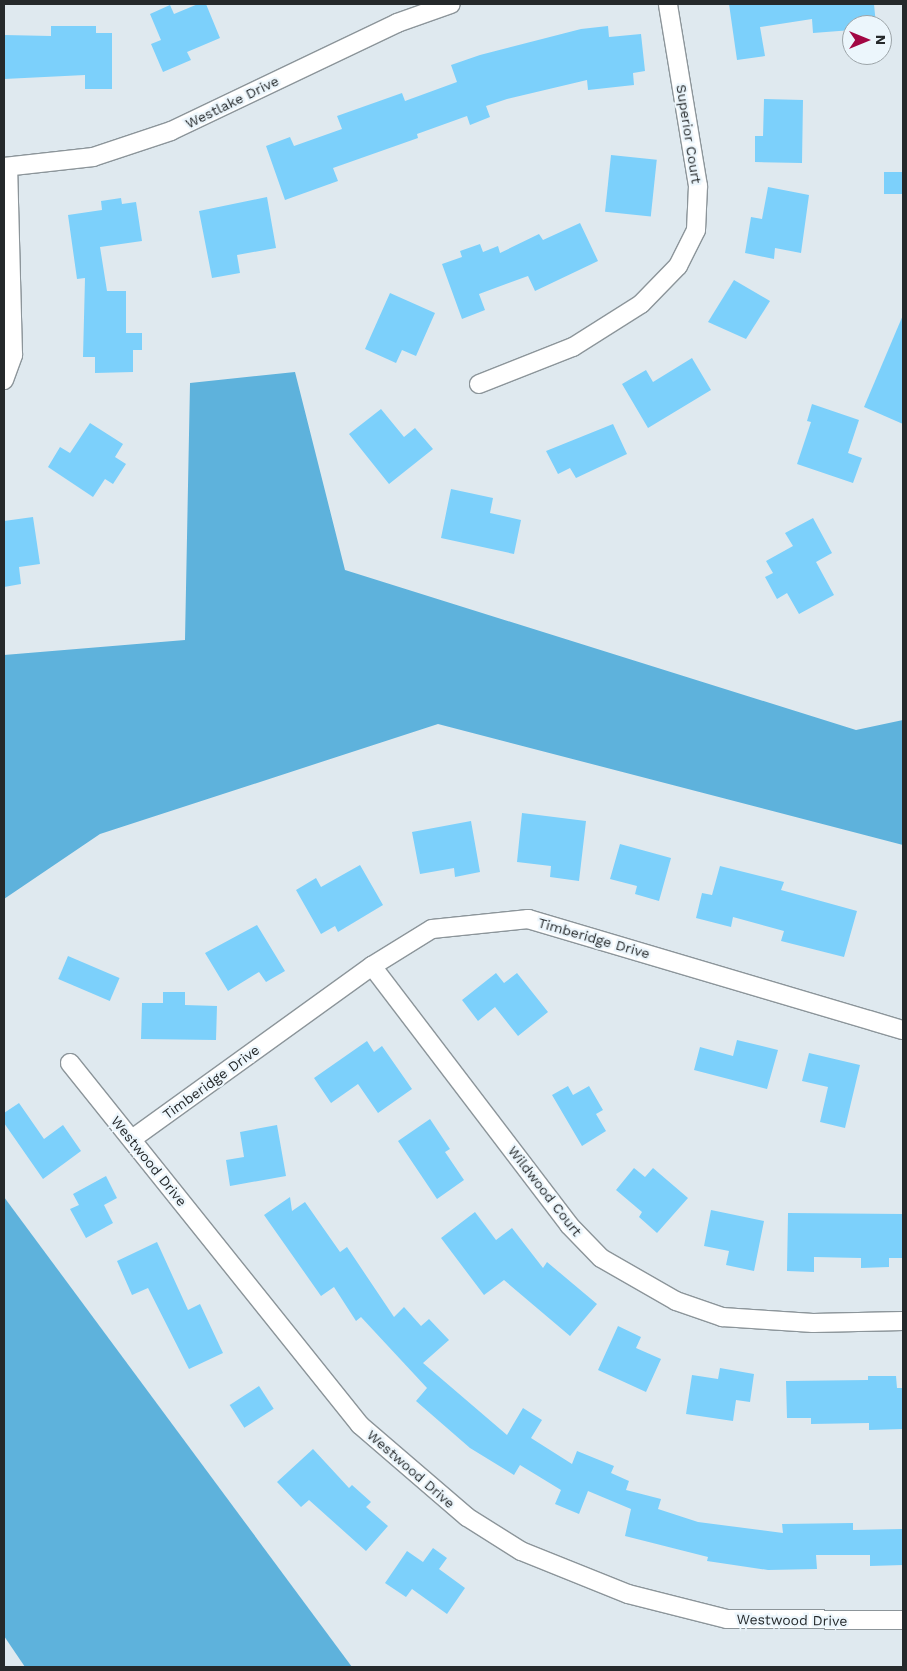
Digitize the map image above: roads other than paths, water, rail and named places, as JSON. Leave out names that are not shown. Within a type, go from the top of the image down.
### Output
[{"type":"street","name":"Westlake Drive","points":[[6,167],[93,157],[171,131],[397,23],[451,4]]},
{"type":"street","name":"Superior Court","points":[[479,384],[573,347],[641,304],[678,266],[696,230],[698,186],[668,4]]},
{"type":"street","points":[[4,380],[13,355],[6,167]]},
{"type":"street","name":"Timberidge Drive","points":[[132,1139],[372,966],[432,929],[528,919],[903,1030]]},
{"type":"street","name":"Wildwood Court","points":[[372,966],[569,1225],[601,1258],[676,1300],[722,1317],[813,1323],[903,1321]]},
{"type":"street","name":"Westwood Drive","points":[[70,1063],[360,1425],[467,1517],[521,1552],[628,1594],[727,1619],[903,1620]]}]
